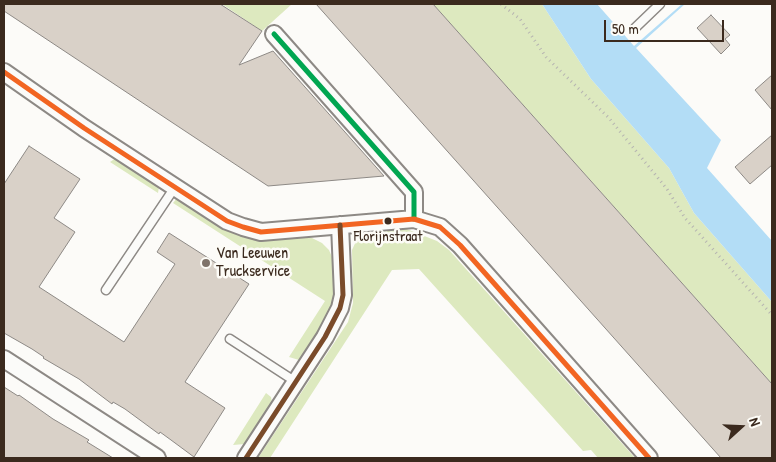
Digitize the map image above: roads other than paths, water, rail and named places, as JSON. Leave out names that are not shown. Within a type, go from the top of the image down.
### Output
[{"type":"street","points":[[274,34],[414,192],[414,219]]},
{"type":"street","points":[[4,72],[84,128],[227,220],[243,228],[261,232],[414,219],[440,227],[460,245],[650,458]]},
{"type":"street","points":[[246,458],[325,338],[340,308],[343,295],[340,225]]},
{"type":"street","points":[[4,359],[156,458]]},
{"type":"lane","points":[[634,28],[660,4]]},
{"type":"lane","points":[[106,290],[175,187]]},
{"type":"lane","points":[[230,339],[296,382]]},
{"type":"water","points":[[542,4],[597,4],[634,46],[682,4],[685,4],[636,48],[721,140],[707,168],[772,241],[772,302],[694,213],[669,168],[591,79]]},
{"type":"place","name":"Florijnstraat","points":[[388,221]]},
{"type":"place","name":"Van Leeuwen Truckservice","points":[[206,263]]}]
